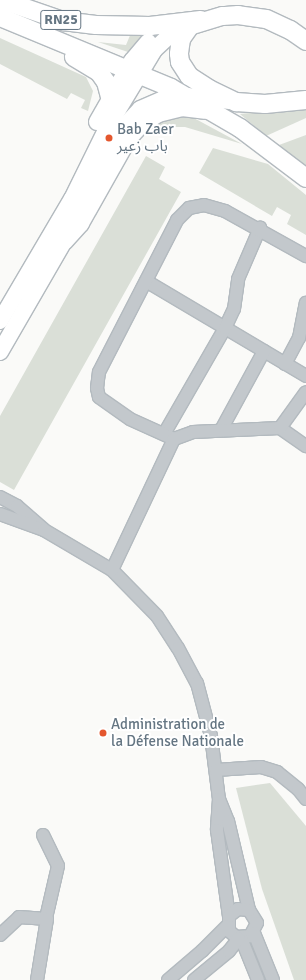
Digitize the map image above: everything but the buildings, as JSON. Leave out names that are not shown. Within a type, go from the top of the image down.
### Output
[{"type":"main road","name":"RN25","points":[[2,0],[63,21],[124,27],[185,24],[207,19],[238,15],[254,16],[278,24],[306,41]]},
{"type":"main road","name":"RN25","points":[[0,17],[56,41],[209,89]]},
{"type":"main road","name":"RN25","points":[[135,67],[160,43],[185,24]]},
{"type":"main road","name":"RN25","points":[[185,24],[179,46],[180,62],[189,76],[209,89],[236,102],[265,104],[302,99]]},
{"type":"main road","points":[[56,41],[69,54],[99,72],[106,82],[110,97],[111,133]]},
{"type":"main road","points":[[110,97],[135,67]]},
{"type":"main road","points":[[135,67],[213,111],[261,142],[306,178]]},
{"type":"main road","points":[[0,352],[64,240],[80,223],[135,67]]},
{"type":"main road","points":[[0,321],[63,212],[65,196],[111,133],[131,116],[148,105],[163,99],[187,96],[236,102]]},
{"type":"main road","points":[[111,133],[141,124],[158,113],[182,108],[213,111]]},
{"type":"street","points":[[306,256],[260,228],[225,210],[204,205],[190,208],[177,220],[100,372],[97,388],[99,397],[110,406],[130,419],[169,436],[193,432],[280,428],[306,446]]},
{"type":"street","points":[[112,570],[169,436],[234,309],[238,279],[260,228]]},
{"type":"street","points":[[146,281],[306,376]]},
{"type":"street","points":[[285,364],[299,338],[306,303]]},
{"type":"street","points":[[221,430],[264,351]]},
{"type":"street","points":[[280,428],[306,392]]},
{"type":"street","points":[[0,497],[17,506],[44,530]]},
{"type":"street","points":[[0,514],[44,530],[112,570],[157,616],[187,664],[206,710],[216,770],[219,799],[217,830],[228,921],[232,935],[240,938],[258,980]]},
{"type":"street","points":[[216,770],[261,767],[272,771],[298,789],[306,799]]},
{"type":"street","points":[[219,799],[228,821],[249,910],[256,918],[254,933],[274,980]]},
{"type":"street","points":[[37,980],[46,918],[58,866],[43,835]]},
{"type":"street","points":[[168,980],[202,951],[238,909],[249,910]]},
{"type":"street","points":[[0,934],[19,917],[46,918]]},
{"type":"street","points":[[194,980],[229,951],[240,938],[254,933]]},
{"type":"shaded area","points":[[149,32],[131,53],[98,42],[126,45],[131,33]]},
{"type":"shaded area","points":[[0,38],[86,77],[93,91],[88,111],[81,108],[85,100],[71,93],[67,99],[0,64]]},
{"type":"shaded area","points":[[306,107],[306,118],[266,136],[240,114]]},
{"type":"shaded area","points":[[175,115],[192,117],[242,144],[185,127],[158,127],[155,120]]},
{"type":"shaded area","points":[[306,135],[306,168],[279,145]]},
{"type":"shaded area","points":[[213,148],[268,164],[306,195],[306,235],[287,224],[291,215],[277,207],[272,216],[199,173]]},
{"type":"shaded area","points":[[146,156],[165,167],[159,179],[181,192],[14,490],[0,482],[0,416]]},
{"type":"shaded area","points":[[270,783],[306,826],[306,980],[294,980],[262,889],[236,788]]},
{"type":"place","name":"Bab Zaer باب زعير","points":[[109,138]]},
{"type":"place","name":"Administration de la Défense Nationale","points":[[103,733]]}]
